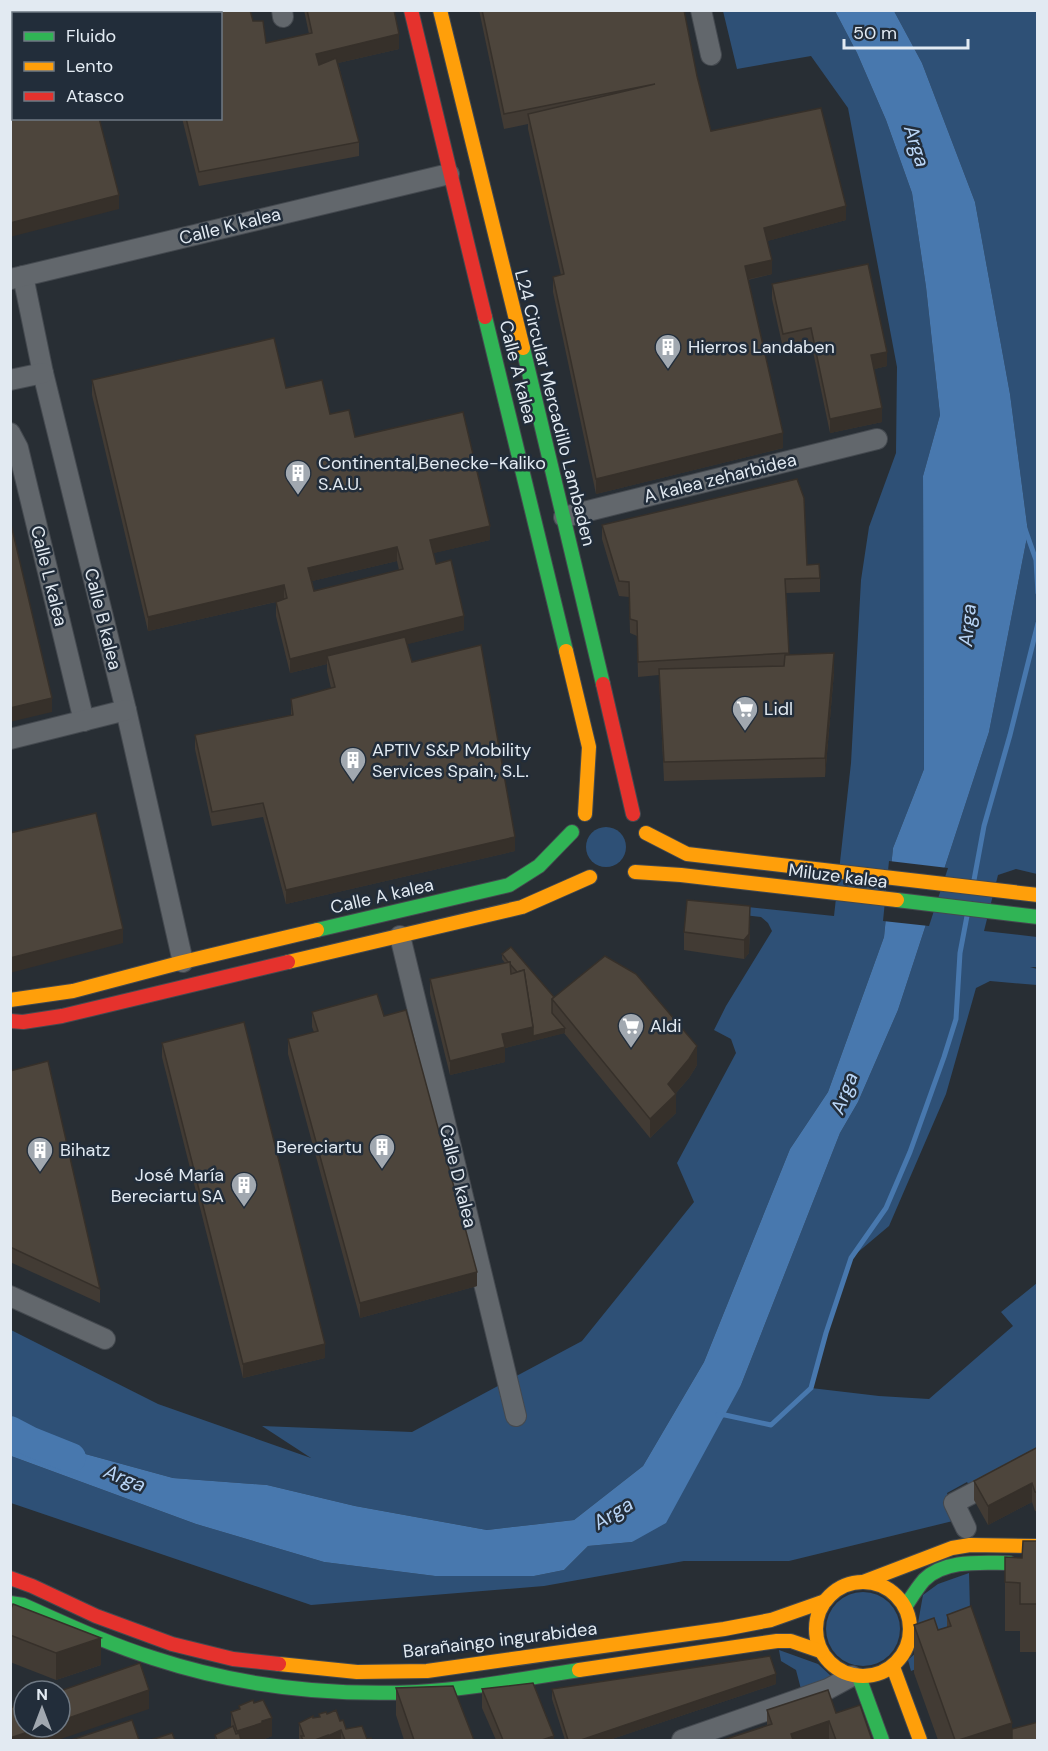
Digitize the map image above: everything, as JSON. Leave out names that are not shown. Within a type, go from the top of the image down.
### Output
[{"type":"main road","name":"Calle A kalea","points":[[183,962],[509,885],[539,866],[572,832],[585,814],[589,747],[411,10]]},
{"type":"main road","name":"L24 Circular Mercadillo Lambaden","points":[[440,10],[564,517],[633,814],[646,838]]},
{"type":"main road","points":[[456,74],[450,103],[459,145],[459,156],[449,174],[469,186]]},
{"type":"main road","points":[[479,234],[499,253]]},
{"type":"main road","points":[[585,814],[601,808]]},
{"type":"main road","points":[[617,808],[633,814]]},
{"type":"main road","points":[[572,832],[572,850]]},
{"type":"main road","name":"Miluze kalea","points":[[646,838],[687,854],[1038,895]]},
{"type":"main road","points":[[578,865],[590,878]]},
{"type":"main road","name":"Miluze kalea","points":[[621,880],[638,867],[681,875],[1038,917]]},
{"type":"main road","points":[[10,1021],[23,1022],[62,1016],[192,986],[522,907],[590,878],[606,881]]},
{"type":"main road","points":[[183,962],[200,975],[234,969],[261,969]]},
{"type":"main road","points":[[143,997],[149,987],[176,981],[183,962]]},
{"type":"main road","points":[[10,1000],[73,991],[183,962]]},
{"type":"main road","points":[[862,1582],[952,1548],[970,1545],[1038,1546]]},
{"type":"main road","points":[[906,1607],[926,1578],[941,1570],[956,1565],[975,1563],[1027,1563]]},
{"type":"main road","name":"Barañaingo ingurabidea","points":[[10,1578],[96,1616],[172,1644],[233,1659],[357,1671],[427,1671],[724,1629],[771,1620],[825,1601]]},
{"type":"main road","points":[[862,1582],[876,1583],[898,1597],[906,1607],[910,1623],[910,1640],[904,1655],[893,1667],[882,1673],[855,1676],[839,1671],[828,1662],[820,1651],[815,1625],[818,1612],[835,1591],[848,1584],[862,1582]]},
{"type":"main road","points":[[10,1603],[23,1605],[115,1644],[171,1664],[230,1678],[288,1687],[357,1693],[453,1689],[777,1641],[791,1641],[820,1651]]},
{"type":"main road","points":[[893,1667],[920,1740]]},
{"type":"main road","points":[[855,1676],[882,1740]]},
{"type":"street","points":[[701,10],[711,55]]},
{"type":"street","name":"Calle K kalea","points":[[17,278],[449,174]]},
{"type":"street","name":"Calle B kalea","points":[[17,278],[43,373],[126,710],[183,962]]},
{"type":"street","points":[[10,380],[43,373]]},
{"type":"street","name":"Calle L kalea","points":[[10,433],[18,448],[84,721]]},
{"type":"street","name":"A kalea zeharbidea","points":[[564,517],[877,439]]},
{"type":"street","points":[[10,739],[126,710]]},
{"type":"street","name":"Calle D kalea","points":[[400,936],[516,1416]]},
{"type":"street","points":[[10,1296],[105,1339]]},
{"type":"street","points":[[966,1528],[954,1503],[1038,1459]]},
{"type":"street","points":[[682,1740],[828,1689],[855,1676]]},
{"type":"shaded area","points":[[723,11],[835,11],[857,53],[886,120],[912,193],[926,287],[940,415],[923,476],[924,769],[893,848],[884,937],[828,1092],[790,1149],[704,1362],[643,1466],[574,1520],[487,1530],[355,1506],[267,1485],[173,1478],[78,1452],[11,1439],[11,1330],[158,1404],[311,1458],[262,1426],[412,1432],[582,1341],[694,1202],[677,1163],[736,1053],[731,1039],[714,1030],[772,931],[761,917],[691,909],[691,901],[834,916],[851,763],[861,580],[869,527],[896,453],[897,367],[848,108],[811,56],[737,69]]},
{"type":"shaded area","points":[[894,11],[1037,11],[1037,874],[1016,869],[998,875],[984,931],[1037,937],[1037,967],[1030,967],[1037,969],[1037,985],[990,981],[976,988],[946,1094],[889,1226],[851,1258],[811,1388],[929,1399],[1013,1326],[1001,1312],[1037,1283],[1037,1454],[971,1488],[967,1482],[947,1493],[957,1520],[789,1561],[684,1561],[544,1586],[311,1605],[11,1503],[11,1456],[196,1524],[324,1562],[435,1576],[534,1576],[564,1570],[588,1546],[632,1542],[741,1385],[840,1133],[858,1102],[898,1010],[989,732],[1028,532],[1010,394],[975,202],[922,63]]},
{"type":"shaded area","points":[[606,827],[614,828],[620,833],[625,839],[625,855],[620,861],[614,866],[606,867],[598,866],[592,861],[587,855],[586,847],[587,839],[592,833],[598,828]]},
{"type":"shaded area","points":[[969,1573],[971,1647],[911,1671],[908,1660],[918,1651],[918,1623],[923,1595],[938,1584]]},
{"type":"shaded area","points":[[863,1592],[884,1598],[894,1608],[900,1629],[894,1650],[884,1660],[863,1666],[842,1660],[832,1650],[826,1629],[832,1608],[842,1598]]},
{"type":"shaded area","points":[[779,1650],[818,1664],[831,1676],[829,1682],[802,1693],[796,1670],[781,1661]]},
{"type":"water","points":[[835,11],[894,11],[922,63],[975,202],[1010,394],[1028,532],[989,732],[898,1010],[858,1102],[840,1133],[741,1385],[666,1523],[632,1542],[588,1546],[564,1570],[534,1576],[435,1576],[324,1562],[196,1524],[11,1456],[10,1438],[78,1452],[173,1478],[267,1485],[355,1506],[487,1530],[574,1520],[643,1466],[704,1362],[790,1149],[828,1092],[884,937],[893,848],[924,769],[923,476],[940,415],[926,287],[912,193],[886,120],[857,53]]},
{"type":"pier","points":[[889,861],[948,868],[929,926],[883,921]]},
{"type":"building","points":[[10,10],[77,10],[78,12],[12,12],[12,120],[100,120],[119,195],[10,223]]},
{"type":"building","points":[[158,10],[250,10],[253,21],[263,21],[266,43],[312,33],[307,10],[394,10],[399,34],[316,54],[319,65],[336,58],[359,142],[199,172],[186,120],[222,120],[222,12],[158,12]]},
{"type":"building","name":"Hierros Landaben","points":[[482,10],[684,10],[711,131],[821,108],[846,206],[764,228],[772,260],[745,266],[783,433],[596,479],[553,277],[564,274],[528,114],[655,84],[504,114]]},
{"type":"building","points":[[868,264],[887,352],[871,355],[882,408],[830,419],[811,328],[783,334],[772,284]]},
{"type":"building","name":"Continental,Benecke-Kaliko S.A.U.","points":[[274,338],[286,388],[322,380],[330,414],[349,410],[355,437],[463,412],[490,526],[430,540],[436,564],[451,560],[464,616],[290,659],[276,602],[287,598],[284,585],[148,617],[92,380]],"holes":[[[397,547],[403,569],[314,591],[308,568]]]},
{"type":"building","points":[[797,479],[804,498],[807,565],[819,564],[820,578],[785,579],[789,653],[638,662],[637,621],[630,619],[629,582],[619,581],[602,525]]},
{"type":"building","points":[[10,520],[52,698],[10,708]]},
{"type":"building","name":"APTIV S&P Mobility Services Spain, S.L.","points":[[405,637],[412,662],[481,645],[515,837],[286,890],[263,803],[212,812],[195,735],[293,715],[291,699],[335,687],[327,656]]},
{"type":"building","name":"Lidl","points":[[834,653],[825,758],[664,762],[659,669],[784,666],[785,655]]},
{"type":"building","points":[[96,813],[123,929],[10,958],[10,833]]},
{"type":"building","points":[[687,900],[750,906],[749,934],[744,940],[684,932]]},
{"type":"building","points":[[511,947],[554,997],[552,1013],[565,1028],[533,1036],[524,970],[517,972],[502,954]]},
{"type":"building","name":"Aldi","points":[[605,956],[636,974],[697,1046],[668,1084],[676,1094],[650,1119],[552,999]]},
{"type":"building","points":[[510,962],[511,974],[524,970],[533,1027],[502,1034],[505,1047],[450,1061],[430,979]]},
{"type":"building","name":"Bereciartu","points":[[377,994],[384,1016],[406,1010],[477,1272],[360,1303],[288,1039],[318,1031],[312,1012]]},
{"type":"building","name":"José María Bereciartu SA","points":[[244,1022],[325,1344],[243,1364],[162,1043]]},
{"type":"building","name":"Bihatz","points":[[48,1061],[100,1289],[10,1247],[10,1071]]},
{"type":"building","points":[[1038,1447],[1038,1493],[1035,1492],[1032,1483],[988,1506],[974,1481]]},
{"type":"building","points":[[1023,1541],[1038,1541],[1038,1604],[1020,1604],[1020,1583],[1005,1582],[1005,1557],[1022,1558]]},
{"type":"building","points":[[13,1604],[101,1638],[56,1653],[10,1635],[10,1611]]},
{"type":"building","points":[[971,1606],[1012,1723],[955,1740],[914,1625],[934,1618],[938,1630],[951,1626],[947,1615]]},
{"type":"building","points":[[770,1656],[776,1674],[581,1740],[568,1740],[552,1689]]},
{"type":"building","points":[[140,1663],[149,1690],[72,1717],[72,1687]]},
{"type":"building","points":[[533,1683],[554,1736],[542,1740],[503,1740],[482,1689]]},
{"type":"building","points":[[453,1686],[474,1740],[414,1740],[396,1688]]},
{"type":"building","points":[[828,1690],[836,1713],[860,1705],[872,1740],[836,1740],[829,1721],[791,1734],[793,1740],[723,1740],[772,1724],[767,1710]]},
{"type":"building","points":[[253,1700],[254,1703],[263,1700],[272,1718],[237,1731],[231,1712]]},
{"type":"building","points":[[12,1707],[12,1737],[10,1738],[10,1708]]},
{"type":"building","points":[[336,1710],[346,1729],[362,1726],[367,1739],[372,1740],[345,1740],[341,1730],[315,1740],[303,1740],[301,1736],[304,1736],[299,1723],[313,1716],[313,1718],[320,1717],[319,1714],[326,1712],[327,1714]]},
{"type":"building","points":[[132,1720],[139,1740],[71,1740]]},
{"type":"building","points":[[1038,1722],[1038,1740],[1012,1740],[1012,1729]]},
{"type":"building","points":[[233,1726],[241,1740],[217,1740],[215,1735]]},
{"type":"building","points":[[172,1733],[175,1740],[151,1740]]},
{"type":"waterway","points":[[1024,526],[1036,560],[1038,593]]},
{"type":"waterway","points":[[974,880],[984,826],[1038,623]]},
{"type":"waterway","points":[[718,1415],[771,1425],[811,1388],[826,1333],[851,1258],[886,1208],[910,1152],[944,1057],[956,1019],[960,953],[967,916]]},
{"type":"waterway","name":"Arga","points":[[10,1431],[71,1458]]},
{"type":"traffic: fast","points":[[485,317],[566,651]]},
{"type":"traffic: fast","points":[[523,348],[603,684]]},
{"type":"traffic: fast","points":[[317,930],[509,885],[539,866],[572,832]]},
{"type":"traffic: fast","points":[[897,900],[1038,917]]},
{"type":"traffic: fast","points":[[905,1607],[924,1580],[942,1568],[976,1563],[1009,1563]]},
{"type":"traffic: fast","points":[[10,1603],[23,1605],[103,1640],[185,1668],[284,1687],[384,1693],[438,1691],[579,1670]]},
{"type":"traffic: fast","points":[[859,1677],[882,1740]]},
{"type":"traffic: slow","points":[[440,10],[523,348]]},
{"type":"traffic: slow","points":[[566,651],[589,747],[585,814]]},
{"type":"traffic: slow","points":[[646,833],[687,854],[1038,895]]},
{"type":"traffic: slow","points":[[635,872],[681,875],[897,900]]},
{"type":"traffic: slow","points":[[288,962],[522,907],[590,877]]},
{"type":"traffic: slow","points":[[10,1000],[73,991],[317,930]]},
{"type":"traffic: slow","points":[[863,1582],[952,1548],[970,1545],[1038,1546]]},
{"type":"traffic: slow","points":[[854,1582],[872,1582],[897,1595],[907,1611],[910,1629],[907,1647],[897,1663],[872,1676],[854,1676],[829,1663],[816,1638],[816,1620],[829,1595],[854,1582]]},
{"type":"traffic: slow","points":[[279,1664],[357,1672],[427,1671],[724,1629],[771,1620],[825,1601]]},
{"type":"traffic: slow","points":[[579,1670],[777,1641],[791,1641],[820,1651]]},
{"type":"traffic: slow","points":[[893,1667],[920,1740]]},
{"type":"traffic: jam","points":[[411,10],[485,317]]},
{"type":"traffic: jam","points":[[603,684],[633,814]]},
{"type":"traffic: jam","points":[[10,1021],[23,1022],[62,1016],[288,962]]},
{"type":"traffic: jam","points":[[10,1578],[96,1616],[172,1644],[233,1659],[279,1664]]},
{"type":"place","name":"Hierros Landaben","points":[[668,370]]},
{"type":"place","name":"Continental,Benecke-Kaliko S.A.U.","points":[[298,496]]},
{"type":"place","name":"Lidl","points":[[745,732]]},
{"type":"place","name":"APTIV S&P Mobility Services Spain, S.L.","points":[[353,783]]},
{"type":"place","name":"Aldi","points":[[631,1049]]},
{"type":"place","name":"Bereciartu","points":[[382,1170]]},
{"type":"place","name":"Bihatz","points":[[40,1173]]},
{"type":"place","name":"José María Bereciartu SA","points":[[244,1208]]}]
